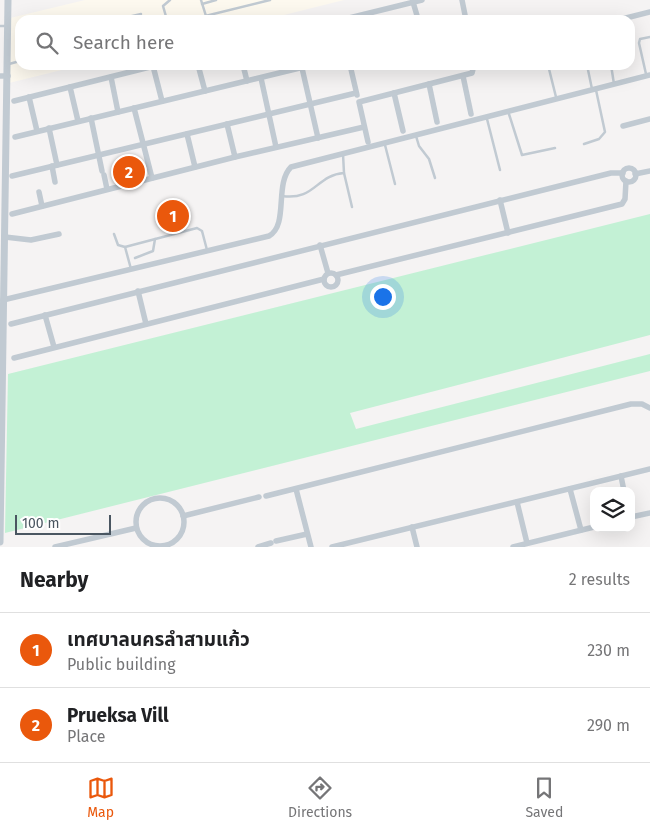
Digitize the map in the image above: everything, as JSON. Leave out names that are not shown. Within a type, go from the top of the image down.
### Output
[{"type":"street","points":[[0,542],[1,359],[6,174],[4,76],[8,64],[8,0]]},
{"type":"street","points":[[361,15],[422,0]]},
{"type":"street","points":[[462,0],[465,15]]},
{"type":"street","points":[[413,2],[417,15]]},
{"type":"street","points":[[635,16],[650,12]]},
{"type":"street","points":[[14,101],[140,70]]},
{"type":"street","points":[[157,70],[162,101]]},
{"type":"street","points":[[199,70],[204,91]]},
{"type":"street","points":[[244,70],[247,81]]},
{"type":"street","points":[[15,137],[261,78],[281,70]]},
{"type":"street","points":[[302,70],[318,138]]},
{"type":"street","points":[[351,70],[368,142]]},
{"type":"street","points":[[359,102],[463,76],[472,73],[473,70]]},
{"type":"street","points":[[3,300],[132,270],[274,233],[278,228],[285,177],[291,167],[648,75]]},
{"type":"street","points":[[463,76],[471,114]]},
{"type":"street","points":[[111,77],[118,112]]},
{"type":"street","points":[[261,78],[276,147]]},
{"type":"street","points":[[429,84],[437,122]]},
{"type":"street","points":[[70,87],[78,121]]},
{"type":"street","points":[[6,174],[54,165],[356,93]]},
{"type":"street","points":[[394,93],[403,131]]},
{"type":"street","points":[[29,97],[37,132]]},
{"type":"street","points":[[134,108],[152,178]]},
{"type":"street","points":[[91,118],[107,189]]},
{"type":"street","points":[[623,126],[650,119]]},
{"type":"street","points":[[227,124],[235,157]]},
{"type":"street","points":[[12,214],[235,157],[364,127]]},
{"type":"street","points":[[49,128],[55,182]]},
{"type":"street","points":[[187,134],[195,167]]},
{"type":"street","points":[[11,324],[611,173],[623,172],[629,169],[635,174]]},
{"type":"street","points":[[635,174],[650,171]]},
{"type":"street","points":[[14,358],[326,276],[336,276],[622,204],[625,199],[626,181],[623,178],[623,172]]},
{"type":"street","points":[[626,181],[632,181],[635,174]]},
{"type":"street","points":[[39,192],[42,206]]},
{"type":"street","points":[[500,200],[508,233]]},
{"type":"street","points":[[5,237],[30,240],[59,234]]},
{"type":"street","points":[[320,245],[326,284],[332,286],[337,281],[336,276]]},
{"type":"street","points":[[138,291],[146,324]]},
{"type":"street","points":[[45,315],[54,347]]},
{"type":"street","points":[[266,496],[631,404],[642,404],[650,408]]},
{"type":"street","points":[[332,547],[650,469]]},
{"type":"street","points":[[621,476],[623,487]]},
{"type":"street","points":[[296,489],[311,547]]},
{"type":"street","points":[[570,489],[581,530]]},
{"type":"street","points":[[183,516],[259,497]]},
{"type":"street","points":[[164,499],[170,501],[180,510],[183,516],[182,533],[176,540],[161,547],[154,546],[143,540],[136,528],[140,509],[150,500],[164,499]]},
{"type":"street","points":[[517,502],[527,543]]},
{"type":"street","points":[[635,516],[650,513]]},
{"type":"street","points":[[412,527],[417,547]]},
{"type":"street","points":[[55,547],[136,528]]},
{"type":"street","points":[[513,547],[590,528]]},
{"type":"street","points":[[258,547],[307,534]]},
{"type":"street","points":[[176,540],[176,547]]},
{"type":"lane","points":[[166,15],[163,6],[170,0]]},
{"type":"lane","points":[[206,15],[201,2],[216,0]]},
{"type":"lane","points":[[210,15],[270,0]]},
{"type":"lane","points":[[137,15],[141,14]]},
{"type":"lane","points":[[0,26],[8,26]]},
{"type":"lane","points":[[648,75],[639,43],[640,39],[650,36]]},
{"type":"lane","points":[[8,64],[15,62]]},
{"type":"lane","points":[[549,70],[557,99]]},
{"type":"lane","points":[[584,144],[599,139],[605,132],[588,70]]},
{"type":"lane","points":[[612,70],[614,84]]},
{"type":"lane","points":[[508,111],[522,156],[555,148]]},
{"type":"lane","points":[[486,117],[500,170]]},
{"type":"lane","points":[[416,136],[419,146],[429,158],[435,178]]},
{"type":"lane","points":[[385,144],[395,184]]},
{"type":"lane","points":[[343,154],[344,173],[352,207]]},
{"type":"lane","points":[[282,196],[307,194],[330,175],[344,173]]},
{"type":"lane","points":[[114,234],[118,245],[125,247],[200,228],[208,250]]},
{"type":"lane","points":[[135,258],[153,251],[155,239]]},
{"type":"lane","points":[[125,247],[132,270]]},
{"type":"shaded area","points":[[85,0],[344,0],[284,15],[23,15]]},
{"type":"shaded area","points":[[15,17],[15,70],[62,70],[5,84],[6,19]]},
{"type":"green space","points":[[650,214],[650,335],[350,413],[356,429],[650,354],[650,371],[5,533],[8,374]]},
{"type":"place","name":"Prueksa Vill","points":[[129,172]]},
{"type":"place","name":"เทศบาลนครลำสามแก้ว","points":[[173,216]]}]
